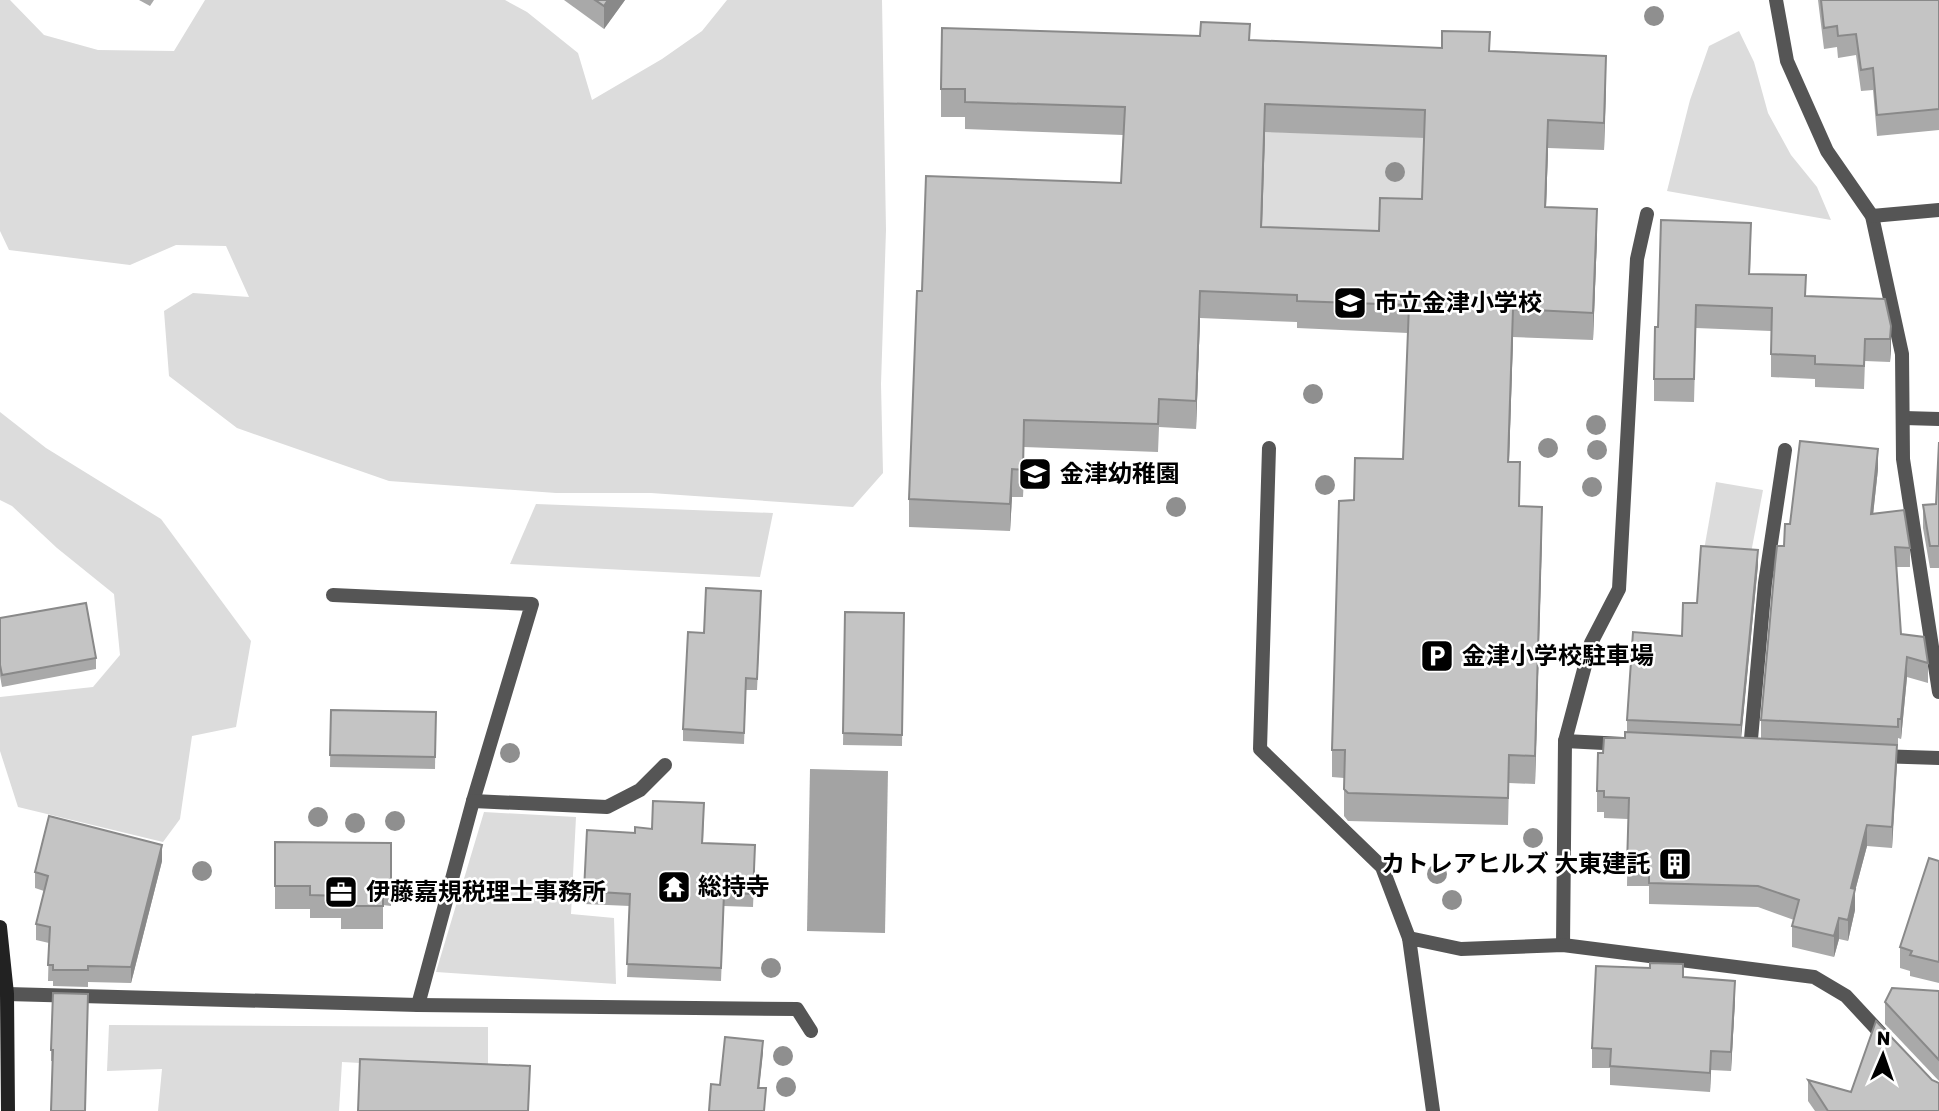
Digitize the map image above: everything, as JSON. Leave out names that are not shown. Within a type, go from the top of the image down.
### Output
[{"type":"street","points":[[1776,0],[1787,61],[1827,150],[1872,216],[1902,354],[1903,459],[1939,692]]},
{"type":"street","points":[[1872,216],[1939,210]]},
{"type":"street","points":[[1563,945],[1565,741],[1591,643],[1619,589],[1637,258],[1647,214]]},
{"type":"street","points":[[1904,418],[1939,419]]},
{"type":"street","points":[[1269,448],[1260,749],[1382,867],[1409,938],[1433,1111]]},
{"type":"street","points":[[1750,750],[1765,583],[1785,450]]},
{"type":"street","points":[[333,595],[532,604],[473,802],[418,1005]]},
{"type":"street","points":[[1565,741],[1631,744]]},
{"type":"street","points":[[1858,755],[1939,758]]},
{"type":"street","points":[[473,802],[607,807],[640,790],[664,765]]},
{"type":"street","points":[[0,927],[7,994],[8,1111]]},
{"type":"street","points":[[1409,938],[1461,948],[1563,945],[1814,977],[1846,996],[1893,1045]]},
{"type":"street","points":[[7,994],[418,1005],[797,1009],[811,1031]]},
{"type":"shaded area","points":[[0,0],[10,0],[44,35],[98,50],[174,51],[205,0],[505,0],[527,12],[578,53],[592,100],[662,59],[702,31],[727,0],[882,0],[886,230],[881,384],[883,473],[853,507],[651,493],[556,493],[389,481],[237,428],[169,376],[164,311],[193,293],[249,297],[226,246],[176,245],[130,265],[9,250],[0,231]]},
{"type":"shaded area","points":[[1739,31],[1754,62],[1768,113],[1791,155],[1817,187],[1831,220],[1667,191],[1690,100],[1709,46]]},
{"type":"shaded area","points":[[1221,130],[1461,139],[1423,211],[1379,258],[1218,215],[1262,220],[1264,158]]},
{"type":"shaded area","points":[[0,412],[46,448],[161,519],[251,641],[236,727],[192,736],[180,819],[163,842],[18,807],[0,751],[0,697],[93,687],[120,655],[114,594],[57,548],[12,506],[0,500]]},
{"type":"shaded area","points":[[1716,482],[1763,490],[1750,558],[1704,550]]},
{"type":"shaded area","points":[[536,504],[773,513],[760,577],[510,564]]},
{"type":"shaded area","points":[[810,769],[888,771],[885,933],[807,931]]},
{"type":"shaded area","points":[[484,812],[576,817],[571,914],[614,918],[616,984],[436,972]]},
{"type":"shaded area","points":[[109,1025],[488,1027],[488,1070],[342,1062],[339,1111],[158,1111],[162,1069],[107,1071]]},
{"type":"building","points":[[595,0],[608,0],[604,6]]},
{"type":"building","points":[[1821,0],[1939,0],[1939,109],[1877,115],[1873,68],[1861,70],[1856,34],[1838,36],[1837,26],[1824,28]]},
{"type":"building","points":[[1201,22],[1250,24],[1249,40],[1442,48],[1442,31],[1490,32],[1489,51],[1606,56],[1604,123],[1548,120],[1545,207],[1597,209],[1593,313],[1513,309],[1508,462],[1520,462],[1519,506],[1542,507],[1535,756],[1509,755],[1508,798],[1348,793],[1344,789],[1345,750],[1332,750],[1339,501],[1354,500],[1355,458],[1403,459],[1409,305],[1297,301],[1297,295],[1200,291],[1196,401],[1159,399],[1158,424],[1024,420],[1023,470],[1012,469],[1010,504],[909,499],[917,291],[922,291],[926,176],[1121,183],[1125,107],[965,102],[965,89],[941,89],[942,28],[1200,36]],"holes":[[[1265,104],[1425,110],[1422,199],[1380,198],[1379,231],[1261,227]]]},
{"type":"building","points":[[1661,220],[1751,223],[1749,274],[1806,275],[1805,296],[1885,299],[1891,326],[1890,339],[1865,339],[1864,366],[1815,364],[1815,356],[1771,354],[1772,308],[1696,305],[1694,379],[1654,379]]},
{"type":"building","points":[[1800,441],[1878,449],[1871,514],[1904,510],[1910,548],[1895,547],[1901,634],[1924,637],[1928,663],[1907,657],[1898,727],[1761,720],[1777,546],[1784,546],[1785,524],[1790,524]]},
{"type":"building","points":[[1939,442],[1939,546],[1930,546],[1923,505],[1936,504]]},
{"type":"building","points":[[1701,546],[1758,550],[1741,725],[1627,720],[1633,632],[1682,636],[1683,603],[1697,603]]},
{"type":"building","points":[[706,588],[761,591],[757,679],[746,678],[744,733],[683,729],[688,632],[704,633]]},
{"type":"building","points":[[86,603],[96,658],[2,675],[0,618]]},
{"type":"building","points":[[845,612],[904,613],[902,735],[843,733]]},
{"type":"building","points":[[331,710],[436,712],[435,757],[330,755]]},
{"type":"building","points":[[1625,732],[1897,745],[1892,827],[1867,825],[1851,888],[1855,889],[1848,920],[1839,918],[1834,936],[1792,926],[1799,900],[1758,886],[1649,883],[1649,865],[1627,865],[1629,798],[1604,797],[1604,791],[1597,791],[1598,753],[1603,753],[1604,738],[1625,738]]},
{"type":"building","points":[[653,801],[704,803],[702,843],[755,845],[753,894],[724,893],[721,968],[627,964],[630,894],[584,891],[587,830],[635,833],[635,827],[652,829]]},
{"type":"building","points":[[49,816],[162,845],[131,967],[88,966],[88,970],[53,970],[53,965],[48,965],[50,927],[36,924],[48,876],[35,872]]},
{"type":"building","points":[[275,842],[391,843],[391,883],[383,883],[383,906],[341,906],[341,896],[310,895],[310,886],[275,886]]},
{"type":"building","points":[[1929,858],[1939,861],[1939,962],[1910,955],[1912,951],[1900,947]]},
{"type":"building","points":[[1650,963],[1683,964],[1683,977],[1735,981],[1731,1052],[1711,1051],[1710,1073],[1610,1066],[1611,1049],[1592,1048],[1596,966],[1650,968]]},
{"type":"building","points":[[1892,988],[1939,991],[1939,1060],[1885,1002]]},
{"type":"building","points":[[53,993],[88,994],[85,1111],[51,1111]]},
{"type":"building","points":[[1876,1021],[1932,1080],[1939,1083],[1939,1111],[1828,1111],[1808,1080],[1851,1092]]},
{"type":"building","points":[[725,1037],[763,1041],[758,1088],[766,1088],[764,1111],[709,1111],[711,1084],[720,1085]]},
{"type":"building","points":[[360,1059],[530,1066],[528,1111],[358,1111]]},
{"type":"place","name":"市立金津小学校","points":[[1350,303]]},
{"type":"place","name":"金津幼稚園","points":[[1035,474]]},
{"type":"place","name":"金津小学校駐車場","points":[[1437,656]]},
{"type":"place","name":"カトレアヒルズ 大東建託","points":[[1675,864]]},
{"type":"place","name":"総持寺","points":[[674,887]]},
{"type":"place","name":"伊藤嘉規税理士事務所","points":[[341,892]]}]
